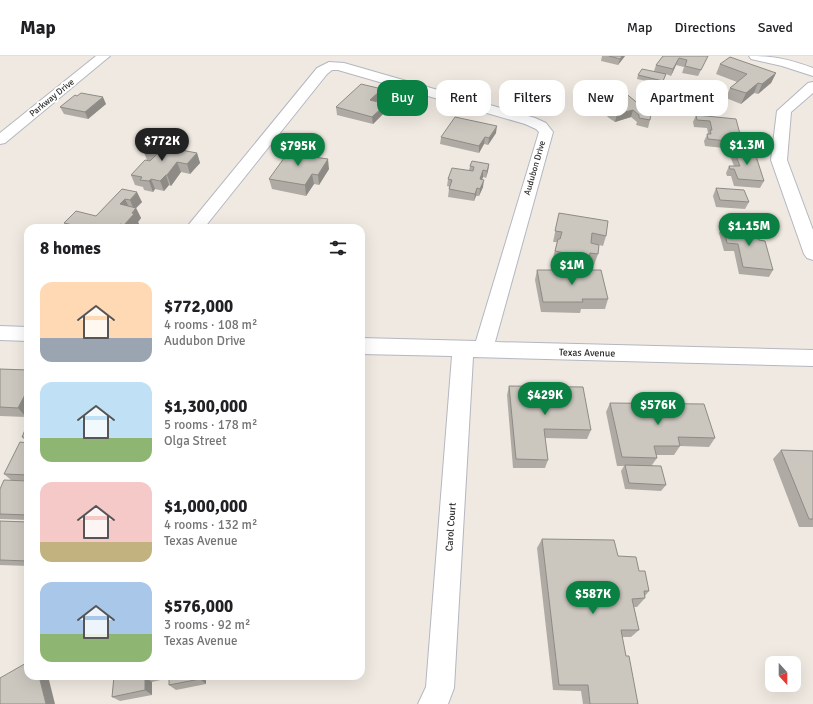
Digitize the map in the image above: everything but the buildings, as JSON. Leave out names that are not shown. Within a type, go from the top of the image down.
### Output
[{"type":"street","name":"Parkway Drive","points":[[0,123],[85,56]]},
{"type":"street","name":"Parkway Drive","points":[[0,140],[104,56]]},
{"type":"street","points":[[755,56],[786,63],[813,72]]},
{"type":"street","name":"Audubon Drive","points":[[198,224],[322,71],[329,66],[339,66],[530,121],[540,126],[546,132],[473,350]]},
{"type":"street","points":[[813,86],[784,111],[779,160],[813,254]]},
{"type":"street","points":[[0,334],[24,334]]},
{"type":"street","name":"Texas Avenue","points":[[365,346],[813,358]]},
{"type":"street","name":"Carol Court","points":[[433,704],[440,688],[473,350]]}]
